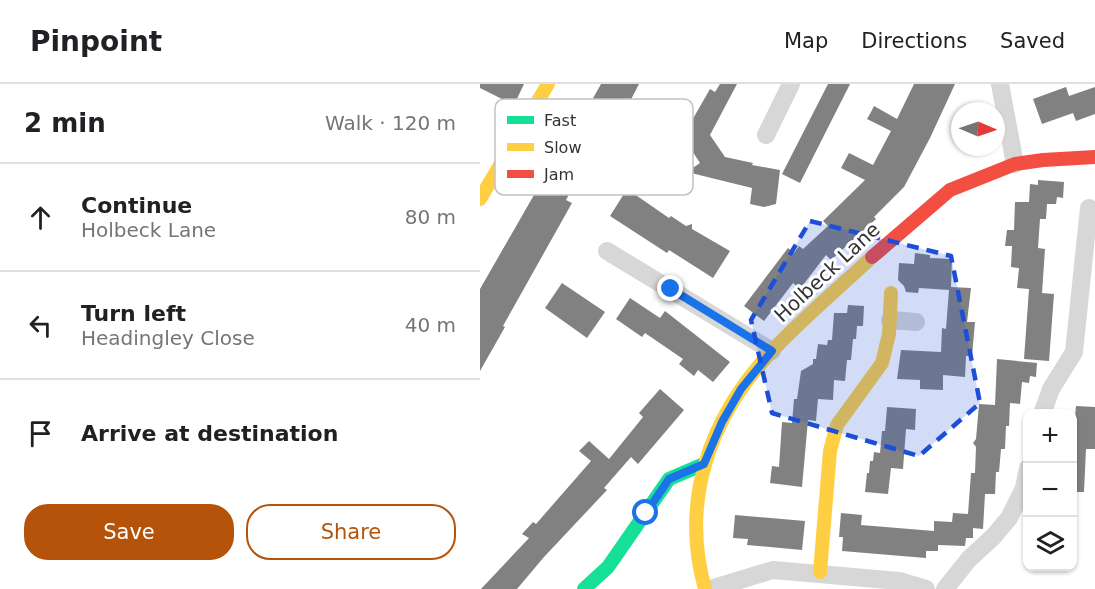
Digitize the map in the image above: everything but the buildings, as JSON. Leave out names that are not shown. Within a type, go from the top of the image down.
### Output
[{"type":"street","points":[[540,99],[549,84]]},
{"type":"street","points":[[766,135],[792,84]]},
{"type":"street","points":[[1000,84],[1015,164]]},
{"type":"street","name":"Holbeck Lane","points":[[705,589],[700,571],[697,542],[697,496],[704,464],[722,422],[741,389],[772,351],[889,241],[950,190],[1015,164],[1095,157]]},
{"type":"street","points":[[480,200],[495,175]]},
{"type":"street","points":[[1044,409],[1051,389],[1086,337],[1089,208]]},
{"type":"street","points":[[607,251],[772,351]]},
{"type":"street","points":[[820,572],[832,442],[837,425],[882,363],[890,320],[891,293]]},
{"type":"street","points":[[890,320],[916,322]]},
{"type":"street","points":[[584,589],[608,567],[669,479],[704,464]]},
{"type":"street","points":[[945,589],[969,559],[993,537],[1009,518],[1023,490]]},
{"type":"street","points":[[710,589],[773,570],[820,572],[899,581],[926,589]]},
{"type":"highlighted area","points":[[810,221],[951,256],[980,403],[919,456],[772,413],[751,320]]},
{"type":"traffic: fast","points":[[584,589],[608,567],[669,479],[704,464]]},
{"type":"traffic: slow","points":[[539,99],[548,84]]},
{"type":"traffic: slow","points":[[480,199],[495,174]]},
{"type":"traffic: slow","points":[[705,589],[698,556],[696,524],[699,492],[706,461],[717,432],[750,377],[772,351],[872,257]]},
{"type":"traffic: slow","points":[[820,572],[830,451],[837,425],[882,363],[889,334],[891,293]]},
{"type":"traffic: jam","points":[[872,257],[950,190],[1015,164],[1095,157]]},
{"type":"route","points":[[646,513],[669,479],[704,464],[722,422],[741,389],[772,351],[671,289]]}]
